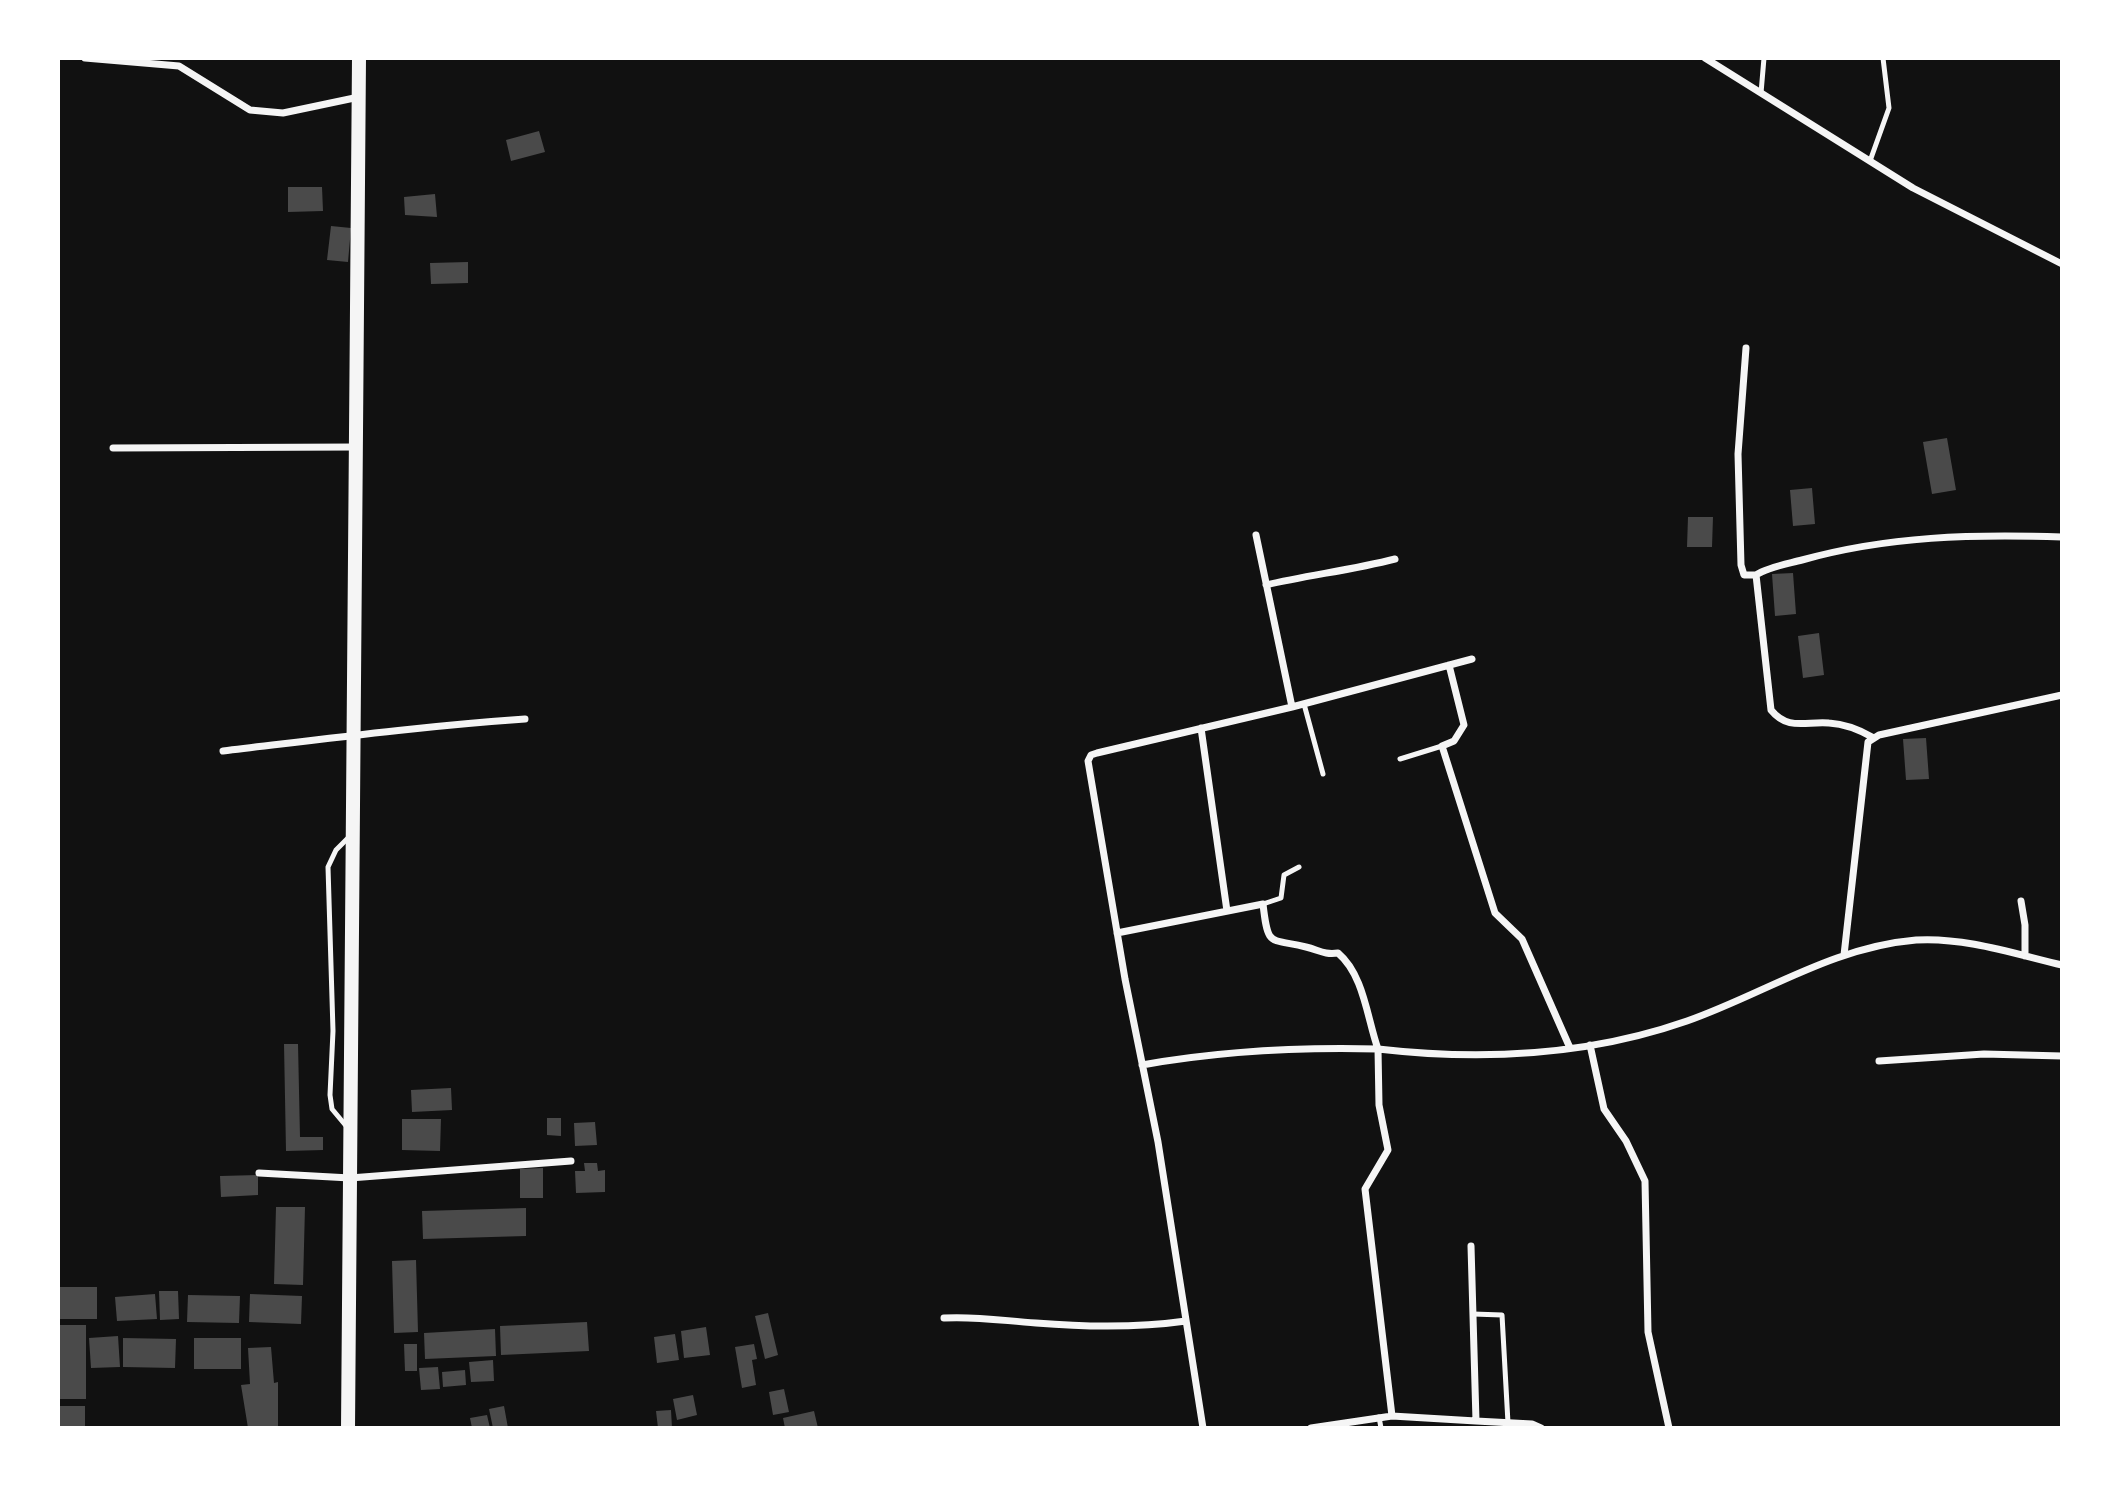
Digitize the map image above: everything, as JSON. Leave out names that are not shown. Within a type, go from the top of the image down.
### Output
[{"type":"main road","points":[[348,1428],[356,737],[359,58]]},
{"type":"street","points":[[85,58],[179,66],[250,110],[283,113],[360,97]]},
{"type":"street","points":[[1705,58],[1913,188],[2062,264]]},
{"type":"street","points":[[1746,348],[1738,454],[1741,565],[1744,575],[1756,575],[1821,555],[1894,539],[1978,534],[2062,537]]},
{"type":"street","points":[[113,448],[357,447]]},
{"type":"street","points":[[1256,535],[1292,707]]},
{"type":"street","points":[[1266,585],[1306,576],[1340,573],[1395,559]]},
{"type":"street","points":[[1756,575],[1770,710],[1784,722],[1800,725],[1826,722],[1845,725],[1872,737],[2062,695]]},
{"type":"street","points":[[1203,1428],[1087,761],[1091,755],[1097,753],[1304,704],[1472,659]]},
{"type":"street","points":[[1449,665],[1464,725],[1454,741],[1442,746],[1495,913],[1522,939],[1570,1048]]},
{"type":"street","points":[[223,751],[356,737],[391,729],[525,719]]},
{"type":"street","points":[[1201,728],[1227,911]]},
{"type":"street","points":[[1844,955],[1868,742],[1872,737]]},
{"type":"street","points":[[2021,901],[2025,925],[2025,956]]},
{"type":"street","points":[[1117,933],[1263,904],[1266,928],[1271,939],[1279,944],[1308,948],[1323,955],[1338,953],[1356,976],[1378,1049],[1379,1105],[1388,1150],[1365,1189],[1392,1416]]},
{"type":"street","points":[[1142,1065],[1234,1052],[1316,1047],[1378,1049],[1433,1056],[1505,1056],[1590,1045],[1688,1020],[1844,955],[1914,940],[1944,940],[2062,965]]},
{"type":"street","points":[[1590,1045],[1604,1109],[1626,1141],[1645,1181],[1648,1332],[1669,1428]]},
{"type":"street","points":[[1879,1061],[1984,1054],[2062,1056]]},
{"type":"street","points":[[259,1173],[350,1178],[571,1161]]},
{"type":"street","points":[[1471,1246],[1476,1422]]},
{"type":"street","points":[[944,1318],[975,1316],[1034,1323],[1101,1326],[1186,1321]]},
{"type":"street","points":[[1311,1428],[1392,1416],[1532,1424],[1541,1428]]},
{"type":"lane","points":[[1761,93],[1763,58]]},
{"type":"lane","points":[[1870,161],[1889,107],[1883,58]]},
{"type":"lane","points":[[1304,704],[1323,774]]},
{"type":"lane","points":[[1400,759],[1442,746]]},
{"type":"lane","points":[[350,1130],[332,1109],[330,1095],[333,1031],[328,867],[336,850],[353,833]]},
{"type":"lane","points":[[1263,904],[1280,898],[1284,875],[1299,867]]},
{"type":"lane","points":[[1473,1314],[1502,1315],[1508,1423]]},
{"type":"lane","points":[[1379,1418],[1381,1428]]},
{"type":"building","points":[[539,131],[545,152],[511,161],[506,140]]},
{"type":"building","points":[[288,187],[322,187],[323,211],[288,212]]},
{"type":"building","points":[[435,194],[437,217],[405,215],[404,197]]},
{"type":"building","points":[[331,226],[351,228],[348,262],[327,260]]},
{"type":"building","points":[[468,262],[468,283],[431,284],[430,263]]},
{"type":"building","points":[[1947,438],[1956,490],[1932,494],[1923,442]]},
{"type":"building","points":[[1812,488],[1815,524],[1793,526],[1790,490]]},
{"type":"building","points":[[1688,517],[1713,517],[1712,547],[1687,547]]},
{"type":"building","points":[[1793,573],[1796,614],[1775,616],[1772,574]]},
{"type":"building","points":[[1819,633],[1824,675],[1803,678],[1798,636]]},
{"type":"building","points":[[1926,738],[1929,779],[1906,780],[1903,739]]},
{"type":"building","points":[[284,1044],[298,1044],[300,1137],[323,1137],[323,1150],[286,1151]]},
{"type":"building","points":[[451,1088],[452,1110],[412,1112],[411,1090]]},
{"type":"building","points":[[547,1118],[561,1118],[561,1136],[547,1135]]},
{"type":"building","points":[[402,1119],[441,1119],[440,1151],[402,1150]]},
{"type":"building","points":[[595,1122],[597,1145],[575,1146],[574,1123]]},
{"type":"building","points":[[584,1163],[597,1163],[598,1171],[605,1170],[605,1192],[576,1193],[575,1171],[585,1171]]},
{"type":"building","points":[[543,1168],[543,1198],[520,1198],[520,1169]]},
{"type":"building","points":[[258,1175],[258,1195],[221,1197],[220,1176]]},
{"type":"building","points":[[276,1207],[305,1207],[303,1285],[274,1284]]},
{"type":"building","points":[[526,1208],[526,1236],[423,1239],[422,1211]]},
{"type":"building","points":[[416,1260],[418,1332],[394,1333],[392,1261]]},
{"type":"building","points":[[58,1287],[97,1287],[97,1319],[58,1319]]},
{"type":"building","points":[[159,1291],[178,1291],[179,1319],[160,1320]]},
{"type":"building","points":[[155,1294],[157,1319],[117,1321],[115,1297]]},
{"type":"building","points":[[250,1294],[302,1296],[301,1324],[249,1322]]},
{"type":"building","points":[[188,1295],[240,1296],[239,1323],[187,1322]]},
{"type":"building","points":[[768,1313],[778,1355],[765,1359],[755,1316]]},
{"type":"building","points":[[587,1322],[589,1351],[501,1355],[500,1326]]},
{"type":"building","points":[[59,1325],[86,1325],[86,1399],[60,1399]]},
{"type":"building","points":[[706,1327],[710,1355],[684,1358],[681,1331]]},
{"type":"building","points":[[495,1329],[496,1356],[425,1359],[424,1333]]},
{"type":"building","points":[[675,1334],[679,1360],[657,1363],[654,1337]]},
{"type":"building","points":[[118,1336],[120,1367],[91,1368],[89,1338]]},
{"type":"building","points":[[123,1338],[176,1339],[175,1368],[123,1367]]},
{"type":"building","points":[[194,1338],[241,1338],[241,1369],[194,1369]]},
{"type":"building","points":[[404,1344],[417,1344],[417,1371],[405,1371]]},
{"type":"building","points":[[754,1344],[757,1359],[752,1360],[756,1385],[742,1388],[735,1347]]},
{"type":"building","points":[[271,1347],[274,1383],[278,1382],[278,1428],[248,1428],[241,1385],[250,1384],[248,1348]]},
{"type":"building","points":[[493,1360],[494,1381],[471,1382],[469,1362]]},
{"type":"building","points":[[438,1367],[440,1389],[421,1390],[419,1368]]},
{"type":"building","points":[[465,1370],[466,1385],[443,1387],[442,1372]]},
{"type":"building","points":[[784,1389],[789,1412],[773,1415],[769,1392]]},
{"type":"building","points":[[693,1395],[697,1415],[677,1420],[673,1399]]},
{"type":"building","points":[[59,1406],[85,1406],[85,1428],[59,1428]]},
{"type":"building","points":[[504,1406],[508,1428],[493,1428],[489,1409]]},
{"type":"building","points":[[671,1410],[672,1428],[658,1428],[656,1411]]},
{"type":"building","points":[[814,1411],[818,1428],[785,1428],[783,1418]]},
{"type":"building","points":[[487,1415],[490,1428],[472,1428],[470,1418]]}]
